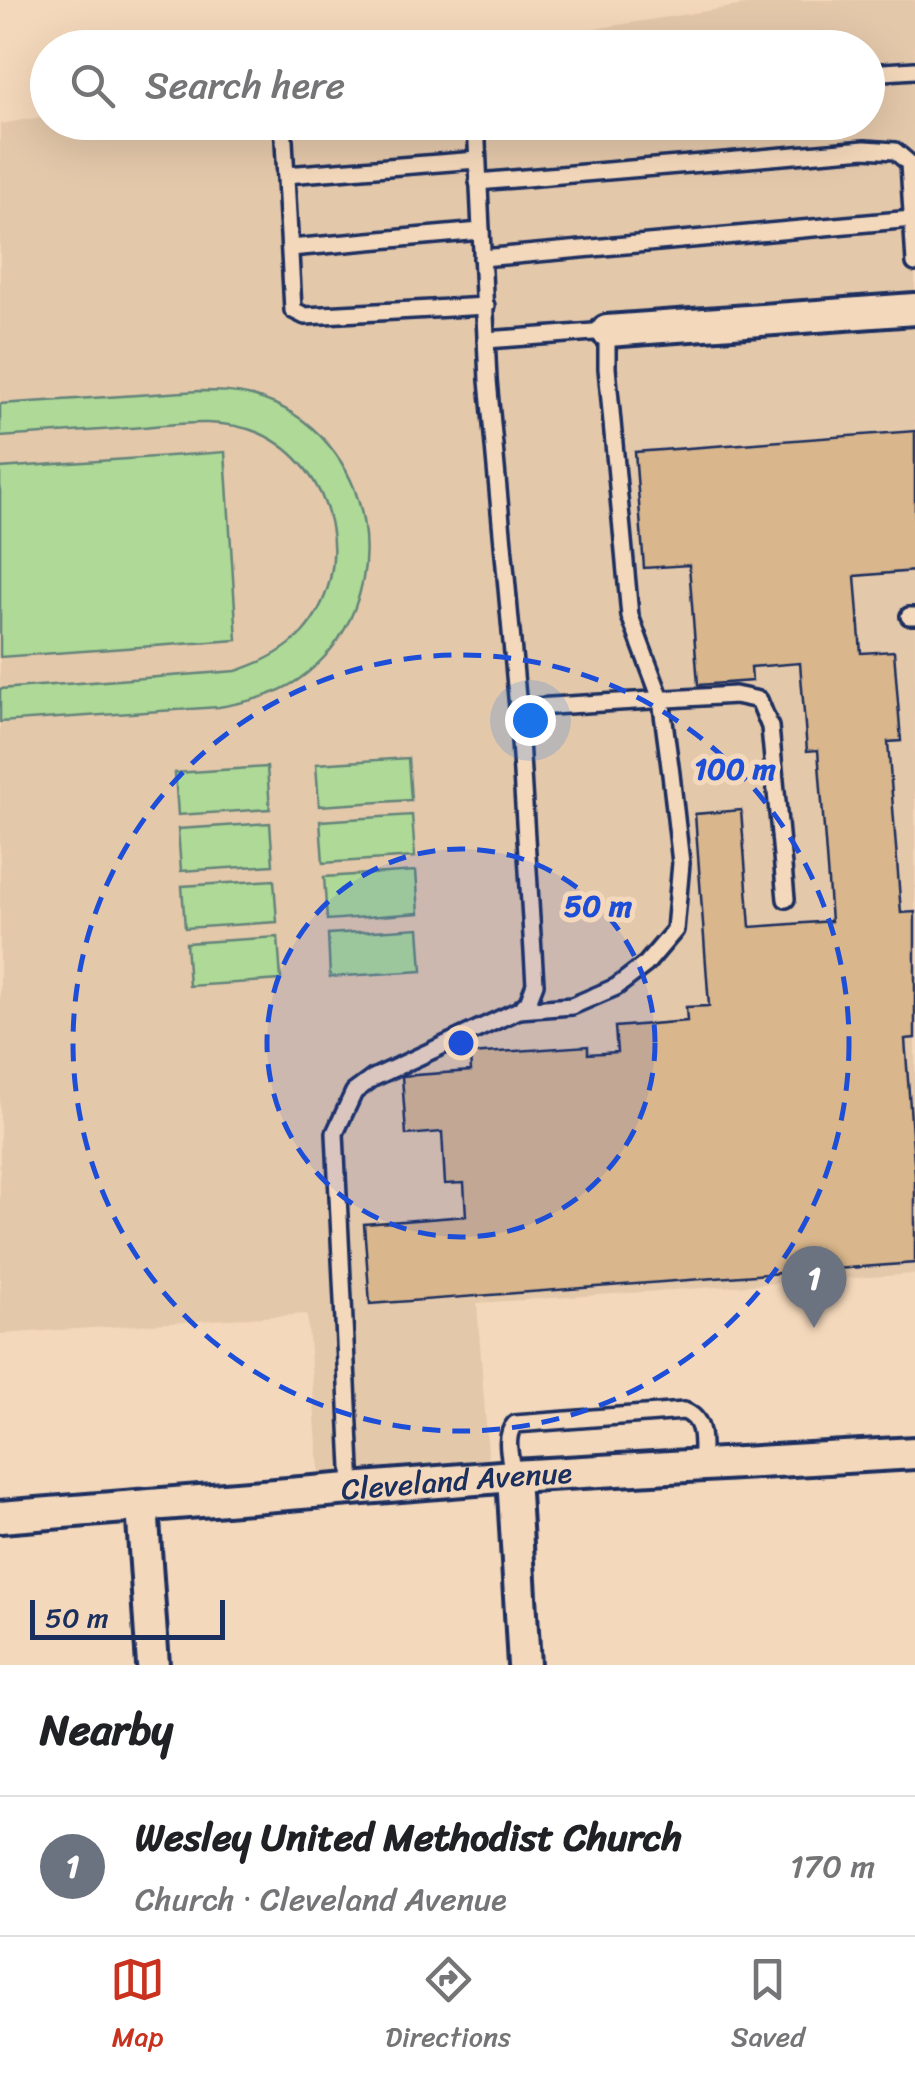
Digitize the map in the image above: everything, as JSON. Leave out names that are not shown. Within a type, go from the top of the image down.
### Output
[{"type":"street","points":[[607,331],[915,310]]},
{"type":"street","name":"Cleveland Avenue","points":[[0,1518],[513,1476],[915,1453]]},
{"type":"street","points":[[513,1476],[524,1665]]},
{"type":"street","points":[[142,1506],[153,1665]]},
{"type":"lane","points":[[885,72],[915,70]]},
{"type":"lane","points":[[283,140],[293,310],[305,316],[486,306]]},
{"type":"lane","points":[[352,1489],[335,1133],[354,1092],[373,1078],[519,1010],[528,1002],[534,984],[518,708],[486,340],[477,140]]},
{"type":"lane","points":[[478,182],[865,149],[895,151],[909,163],[915,263]]},
{"type":"lane","points":[[286,175],[478,160]]},
{"type":"lane","points":[[482,258],[912,218]]},
{"type":"lane","points":[[290,248],[481,231]]},
{"type":"lane","points":[[486,340],[607,331],[630,616],[661,700],[681,863],[676,930],[646,964],[616,987],[572,1006],[519,1010]]},
{"type":"lane","points":[[518,708],[735,695],[759,700],[770,727],[786,899]]},
{"type":"lane","points":[[513,1476],[508,1438],[515,1424],[684,1411],[695,1415],[700,1423],[702,1465]]},
{"type":"shaded area","points":[[777,0],[915,0],[915,1274],[477,1303],[489,1468],[320,1482],[307,1314],[0,1334],[0,124],[30,119],[30,140],[885,140],[885,30],[586,30]]},
{"type":"green space","points":[[199,391],[252,396],[295,415],[328,445],[351,481],[364,523],[365,566],[354,609],[332,648],[289,686],[240,703],[0,722],[0,689],[245,668],[288,646],[319,608],[330,580],[333,551],[321,495],[306,470],[285,449],[259,433],[228,425],[195,423],[0,437],[0,404]]},
{"type":"green space","points":[[225,452],[237,640],[0,657],[0,468]]},
{"type":"green space","points":[[408,758],[411,800],[319,806],[316,764]]},
{"type":"green space","points":[[267,767],[270,809],[178,815],[175,773]]},
{"type":"green space","points":[[412,815],[415,857],[323,863],[320,821]]},
{"type":"green space","points":[[270,823],[273,865],[181,871],[178,829]]},
{"type":"green space","points":[[416,871],[419,913],[327,920],[324,877]]},
{"type":"green space","points":[[274,880],[277,922],[185,928],[182,886]]},
{"type":"green space","points":[[419,928],[422,971],[330,977],[328,934]]},
{"type":"green space","points":[[278,937],[281,980],[189,986],[186,943]]},
{"type":"building","points":[[915,431],[915,571],[855,576],[861,653],[894,651],[901,741],[888,742],[901,913],[915,912],[915,1038],[905,1039],[915,1175],[915,1263],[370,1304],[364,1224],[466,1216],[464,1183],[445,1184],[442,1132],[406,1135],[402,1076],[471,1071],[470,1054],[588,1046],[588,1054],[617,1052],[615,1027],[687,1021],[686,1007],[709,1006],[695,814],[741,810],[750,927],[831,921],[818,750],[807,751],[800,663],[751,667],[752,681],[698,685],[689,565],[644,568],[635,452]]},
{"type":"place","name":"Wesley United Methodist Church","points":[[814,1328]]}]
